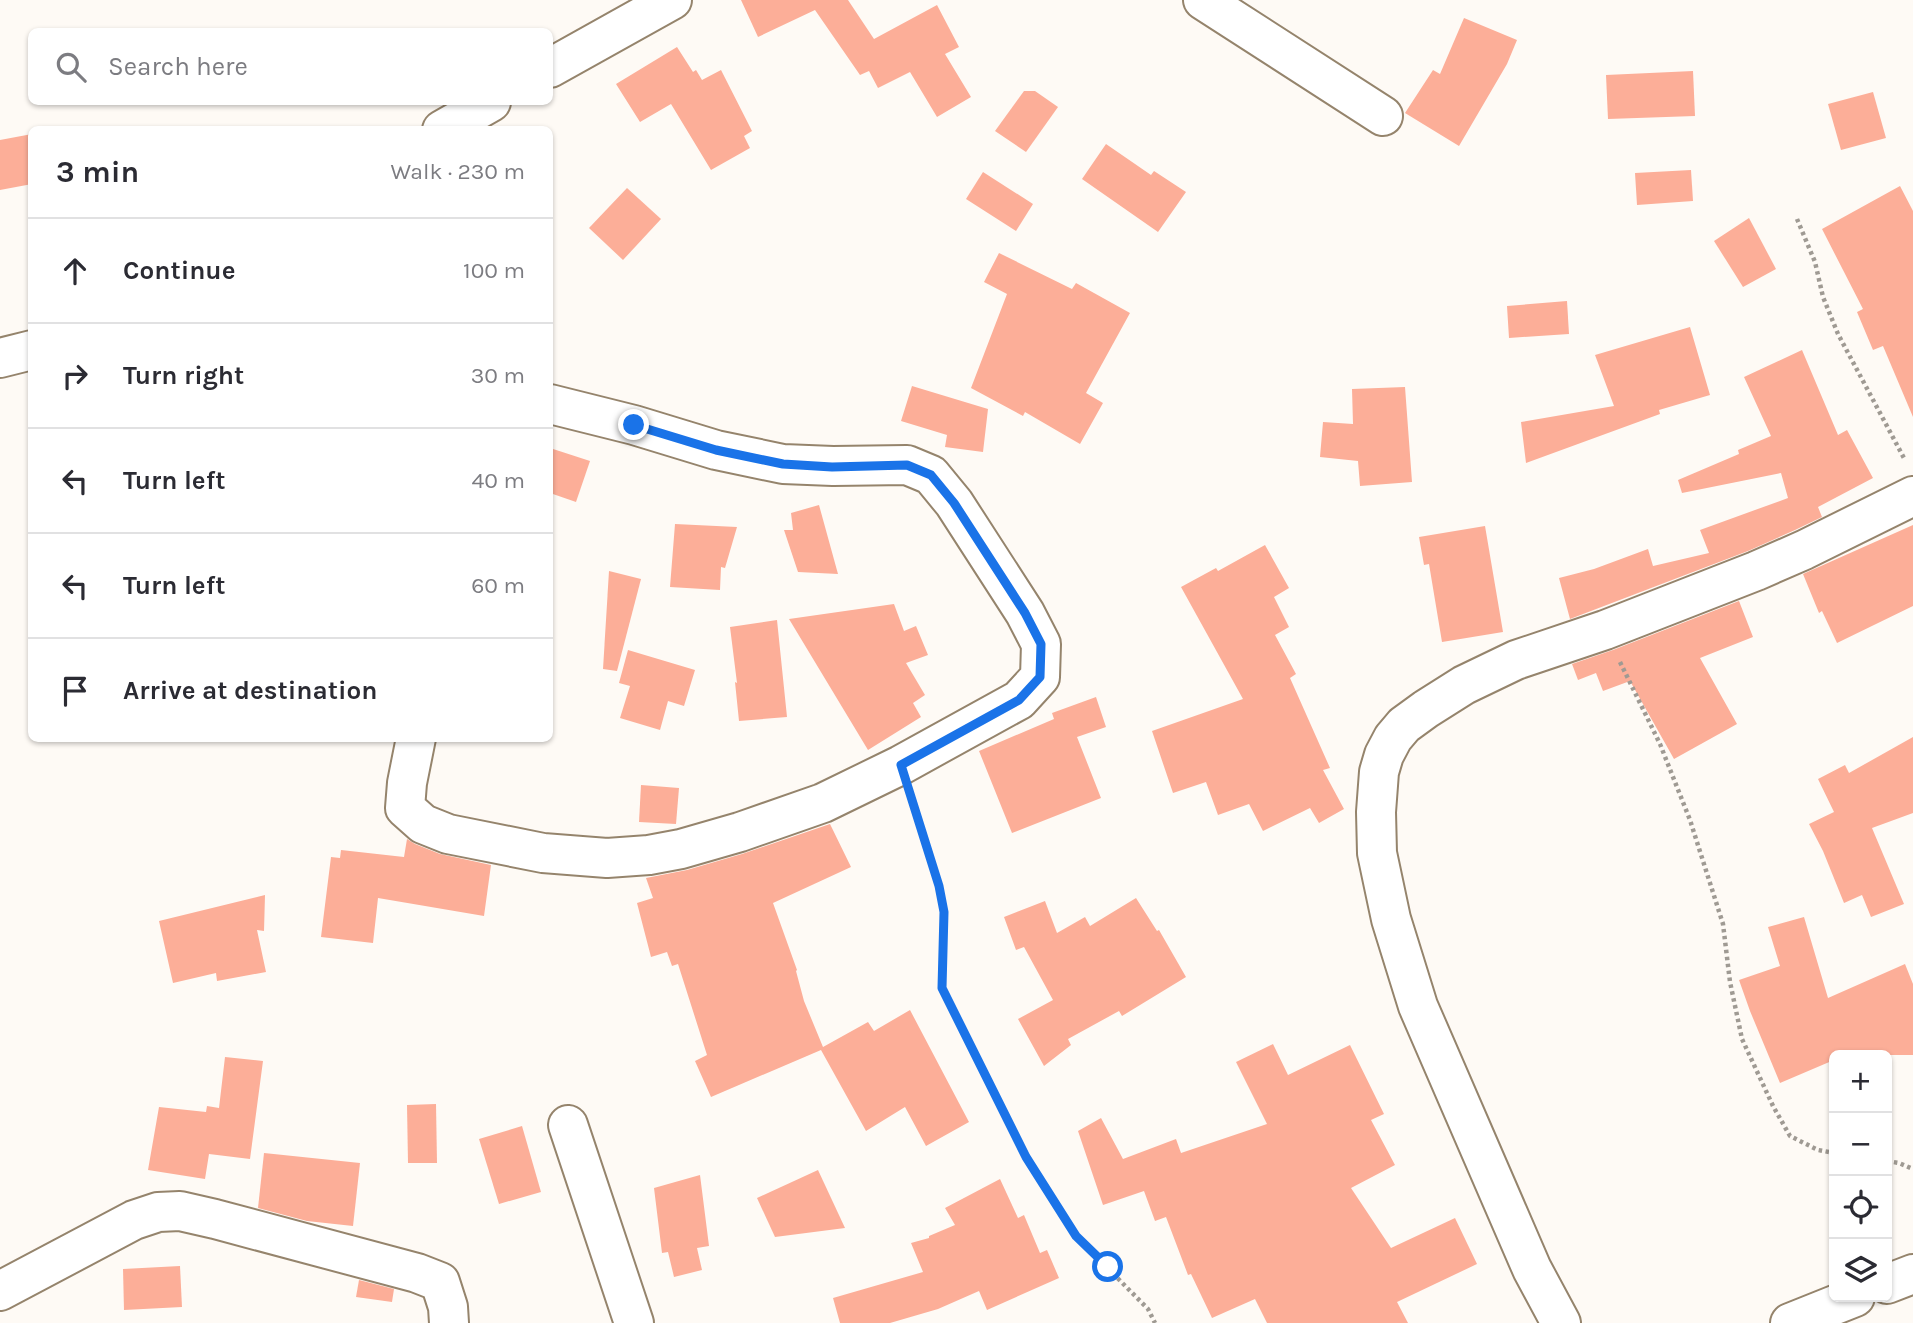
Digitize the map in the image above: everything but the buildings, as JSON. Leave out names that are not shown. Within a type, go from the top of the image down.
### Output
[{"type":"street","points":[[553,66],[672,0]]},
{"type":"street","points":[[1203,0],[1384,116]]},
{"type":"street","points":[[449,126],[486,105]]},
{"type":"street","points":[[0,358],[28,351]]},
{"type":"street","points":[[415,742],[405,808],[424,824],[448,834],[543,853],[607,859],[660,853],[740,832],[823,803],[901,765],[1019,700],[1040,677],[1041,644],[1025,613],[954,503],[931,475],[907,465],[832,467],[783,464],[716,450],[634,425],[553,405]]},
{"type":"street","points":[[1561,1323],[1532,1269],[1418,1006],[1391,919],[1377,853],[1376,812],[1379,772],[1384,755],[1404,725],[1464,685],[1516,660],[1756,571],[1815,545],[1910,482]]},
{"type":"street","points":[[568,1125],[634,1323]]},
{"type":"street","points":[[0,1291],[134,1220],[158,1212],[180,1211],[417,1273],[440,1282],[449,1323]]},
{"type":"street","points":[[1892,1282],[1913,1274]]},
{"type":"street","points":[[1790,1323],[1842,1302]]},
{"type":"path","points":[[1797,219],[1815,262],[1823,297],[1838,334],[1898,445],[1910,482]]},
{"type":"path","points":[[1605,629],[1660,744],[1690,820],[1723,924],[1730,982],[1742,1039],[1790,1136],[1818,1150],[1829,1152]]},
{"type":"path","points":[[901,765],[942,899],[942,988],[1040,1180],[1076,1236],[1147,1309],[1155,1323]]},
{"type":"path","points":[[1892,1162],[1913,1169]]},
{"type":"route","points":[[634,425],[716,450],[783,464],[832,467],[907,465],[931,475],[954,503],[1025,613],[1041,644],[1040,677],[1019,700],[901,765],[939,886],[944,912],[942,988],[1026,1157],[1076,1236],[1108,1267]]}]
